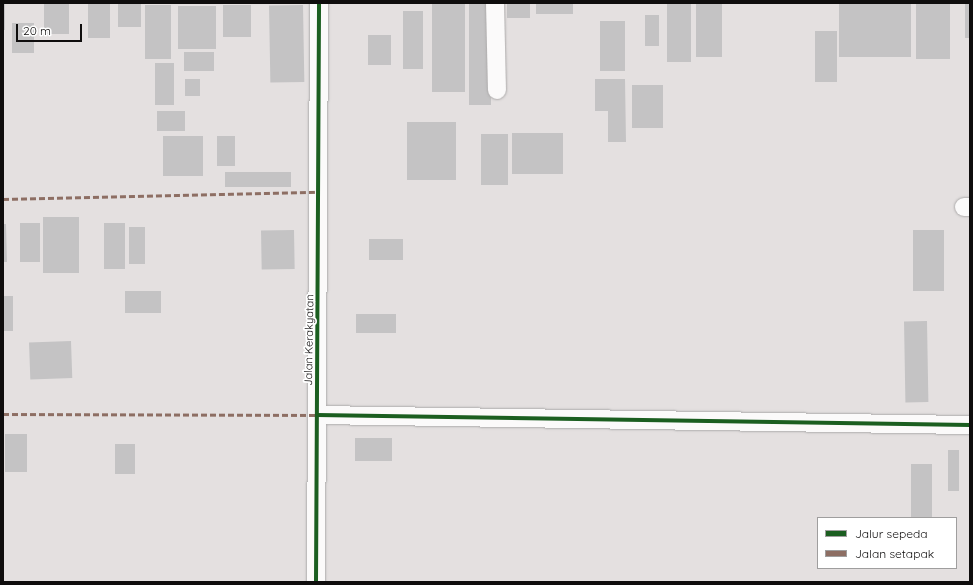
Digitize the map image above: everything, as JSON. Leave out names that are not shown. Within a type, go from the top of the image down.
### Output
[{"type":"street","name":"Jalan Kerakyatan","points":[[316,582],[319,3]]},
{"type":"street","points":[[495,3],[497,90]]},
{"type":"street","points":[[317,415],[970,425]]},
{"type":"building","points":[[3,3],[5,3],[5,30],[3,30]]},
{"type":"building","points":[[44,3],[69,3],[69,34],[44,34]]},
{"type":"building","points":[[88,3],[110,3],[110,38],[88,38]]},
{"type":"building","points":[[118,3],[141,3],[141,27],[118,27]]},
{"type":"building","points":[[432,3],[465,3],[465,92],[432,92]]},
{"type":"building","points":[[469,3],[491,3],[491,105],[469,105]]},
{"type":"building","points":[[507,3],[530,3],[530,18],[507,18]]},
{"type":"building","points":[[536,3],[573,3],[573,14],[536,14]]},
{"type":"building","points":[[667,3],[691,3],[691,62],[667,62]]},
{"type":"building","points":[[696,3],[722,3],[722,57],[696,57]]},
{"type":"building","points":[[839,3],[911,3],[911,57],[839,57]]},
{"type":"building","points":[[965,3],[970,3],[970,38],[965,38]]},
{"type":"building","points":[[916,4],[950,4],[950,59],[916,59]]},
{"type":"building","points":[[145,5],[171,5],[171,59],[145,59]]},
{"type":"building","points":[[223,5],[251,5],[251,37],[223,37]]},
{"type":"building","points":[[303,5],[304,82],[270,83],[269,6]]},
{"type":"building","points":[[178,6],[216,6],[216,49],[178,49]]},
{"type":"building","points":[[403,11],[423,11],[423,69],[403,69]]},
{"type":"building","points":[[645,15],[659,15],[659,46],[645,46]]},
{"type":"building","points":[[600,21],[625,21],[625,71],[600,71]]},
{"type":"building","points":[[12,23],[34,23],[34,53],[12,53]]},
{"type":"building","points":[[815,31],[837,31],[837,82],[815,82]]},
{"type":"building","points":[[368,35],[391,35],[391,65],[368,65]]},
{"type":"building","points":[[184,52],[214,52],[214,71],[184,71]]},
{"type":"building","points":[[155,63],[174,63],[174,105],[155,105]]},
{"type":"building","points":[[185,79],[200,79],[200,96],[185,96]]},
{"type":"building","points":[[595,79],[625,79],[626,142],[608,142],[608,111],[595,111]]},
{"type":"building","points":[[632,85],[663,85],[663,128],[632,128]]},
{"type":"building","points":[[157,111],[185,111],[185,131],[157,131]]},
{"type":"building","points":[[407,122],[456,122],[456,180],[407,180]]},
{"type":"building","points":[[512,133],[563,133],[563,174],[512,174]]},
{"type":"building","points":[[481,134],[508,134],[508,185],[481,185]]},
{"type":"building","points":[[163,136],[203,136],[203,176],[163,176]]},
{"type":"building","points":[[217,136],[235,136],[235,166],[217,166]]},
{"type":"building","points":[[225,172],[291,172],[291,187],[225,187]]},
{"type":"building","points":[[43,217],[79,217],[79,273],[43,273]]},
{"type":"building","points":[[20,223],[40,223],[40,262],[20,262]]},
{"type":"building","points":[[104,223],[125,223],[125,269],[104,269]]},
{"type":"building","points":[[3,224],[6,224],[7,262],[3,262]]},
{"type":"building","points":[[129,227],[145,227],[145,264],[129,264]]},
{"type":"building","points":[[294,230],[295,269],[262,270],[261,231]]},
{"type":"building","points":[[913,230],[944,230],[944,291],[913,291]]},
{"type":"building","points":[[369,239],[403,239],[403,260],[369,260]]},
{"type":"building","points":[[125,291],[161,291],[161,313],[125,313]]},
{"type":"building","points":[[3,296],[13,296],[13,331],[3,331]]},
{"type":"building","points":[[356,314],[396,314],[396,333],[356,333]]},
{"type":"building","points":[[904,321],[927,321],[928,402],[905,402]]},
{"type":"building","points":[[71,341],[72,378],[30,379],[29,342]]},
{"type":"building","points":[[5,434],[27,434],[27,472],[5,472]]},
{"type":"building","points":[[355,438],[392,438],[392,461],[355,461]]},
{"type":"building","points":[[115,444],[135,444],[135,474],[115,474]]},
{"type":"building","points":[[948,450],[959,450],[959,491],[948,491]]},
{"type":"building","points":[[911,464],[932,464],[932,517],[911,517]]},
{"type":"marked path","points":[[3,199],[320,192]]},
{"type":"marked path","points":[[3,414],[320,415]]},
{"type":"cycle path","points":[[316,582],[319,3]]},
{"type":"cycle path","points":[[317,415],[970,425]]}]
